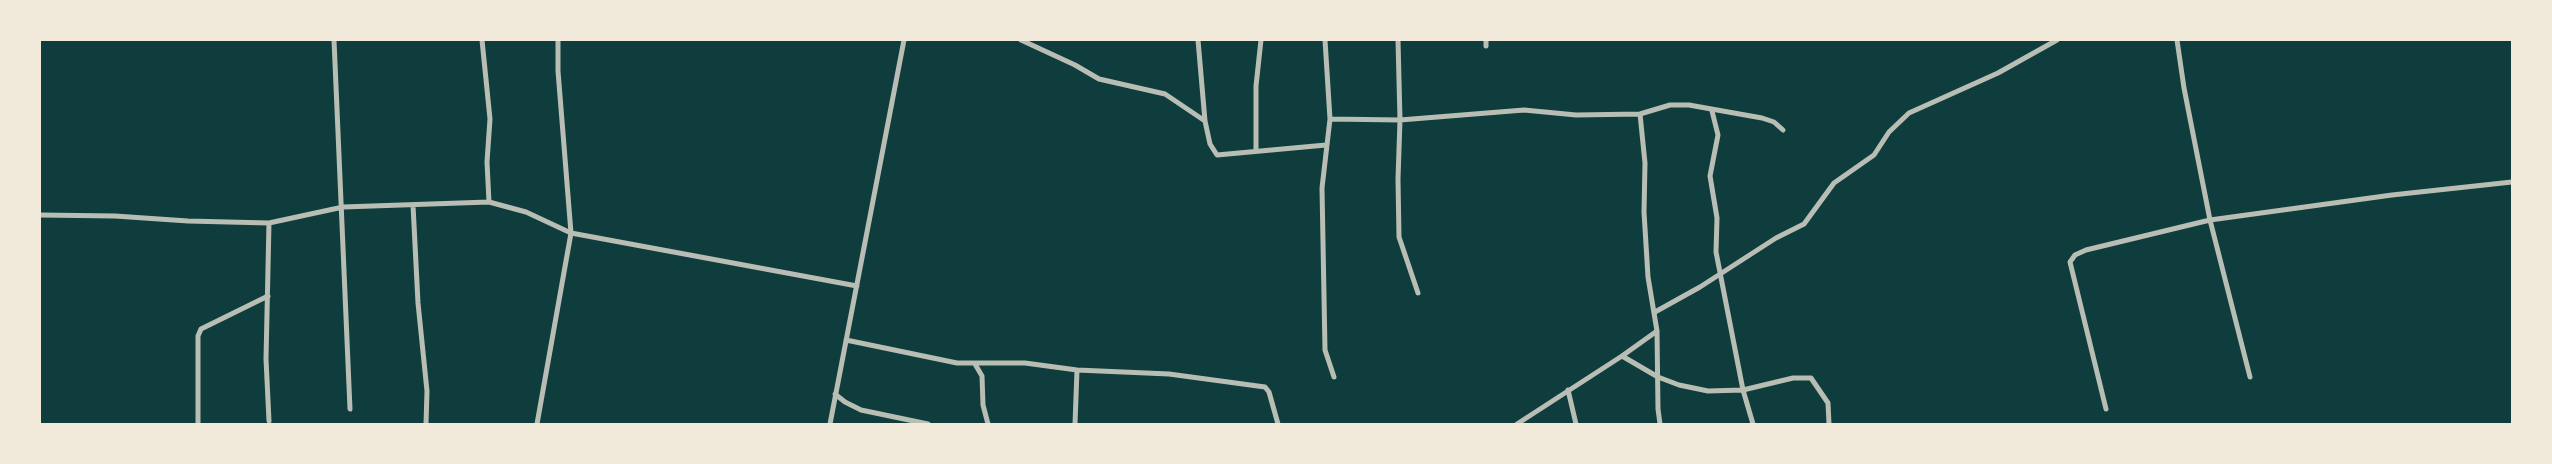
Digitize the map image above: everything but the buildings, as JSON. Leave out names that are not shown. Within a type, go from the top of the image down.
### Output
[{"type":"street","points":[[334,40],[350,409]]},
{"type":"street","points":[[482,40],[490,119],[486,162],[489,202]]},
{"type":"street","points":[[537,424],[571,233],[558,71],[558,40]]},
{"type":"street","points":[[830,424],[904,40]]},
{"type":"street","points":[[1021,40],[1076,65],[1099,79],[1165,94],[1205,122]]},
{"type":"street","points":[[1198,40],[1205,122],[1210,144],[1217,155],[1225,156],[1256,150],[1326,145]]},
{"type":"street","points":[[1256,150],[1256,86],[1261,40]]},
{"type":"street","points":[[1325,40],[1330,119],[1322,188],[1325,350],[1334,377]]},
{"type":"street","points":[[1398,40],[1400,120],[1398,178],[1399,237],[1418,293]]},
{"type":"street","points":[[1655,312],[1720,274],[1746,256],[1804,224],[1834,183],[1874,155],[1890,132],[1909,113],[1998,73],[2057,40]]},
{"type":"street","points":[[2177,40],[2184,88],[2210,220],[2250,377]]},
{"type":"street","points":[[1330,119],[1400,120],[1524,110],[1576,115],[1640,114],[1670,105],[1689,105],[1712,111],[1762,118],[1774,122],[1783,130]]},
{"type":"street","points":[[1712,111],[1718,135],[1710,176],[1717,218],[1716,252],[1743,390],[1753,424]]},
{"type":"street","points":[[1640,114],[1645,163],[1644,212],[1648,277],[1657,331],[1660,424]]},
{"type":"street","points":[[2106,409],[2070,262],[2075,255],[2086,250],[2210,220],[2392,195],[2512,182]]},
{"type":"street","points":[[40,215],[115,216],[188,222],[270,223],[342,207],[489,202],[526,212],[571,233],[857,286]]},
{"type":"street","points":[[413,205],[418,303],[427,391],[426,424]]},
{"type":"street","points":[[269,421],[266,358],[270,223]]},
{"type":"street","points":[[198,424],[198,336],[201,329],[268,296]]},
{"type":"street","points":[[1517,424],[1657,331]]},
{"type":"street","points":[[846,340],[957,363],[1018,362],[1077,370],[1169,374],[1265,387],[1269,392],[1278,424]]},
{"type":"street","points":[[1622,356],[1658,377],[1680,385],[1708,391],[1743,390],[1793,378],[1811,378],[1828,403],[1828,424]]},
{"type":"street","points":[[975,364],[982,376],[983,405],[988,424]]},
{"type":"street","points":[[1075,424],[1077,370]]},
{"type":"street","points":[[1568,390],[1576,424]]},
{"type":"street","points":[[836,394],[845,402],[861,410],[928,424]]}]
